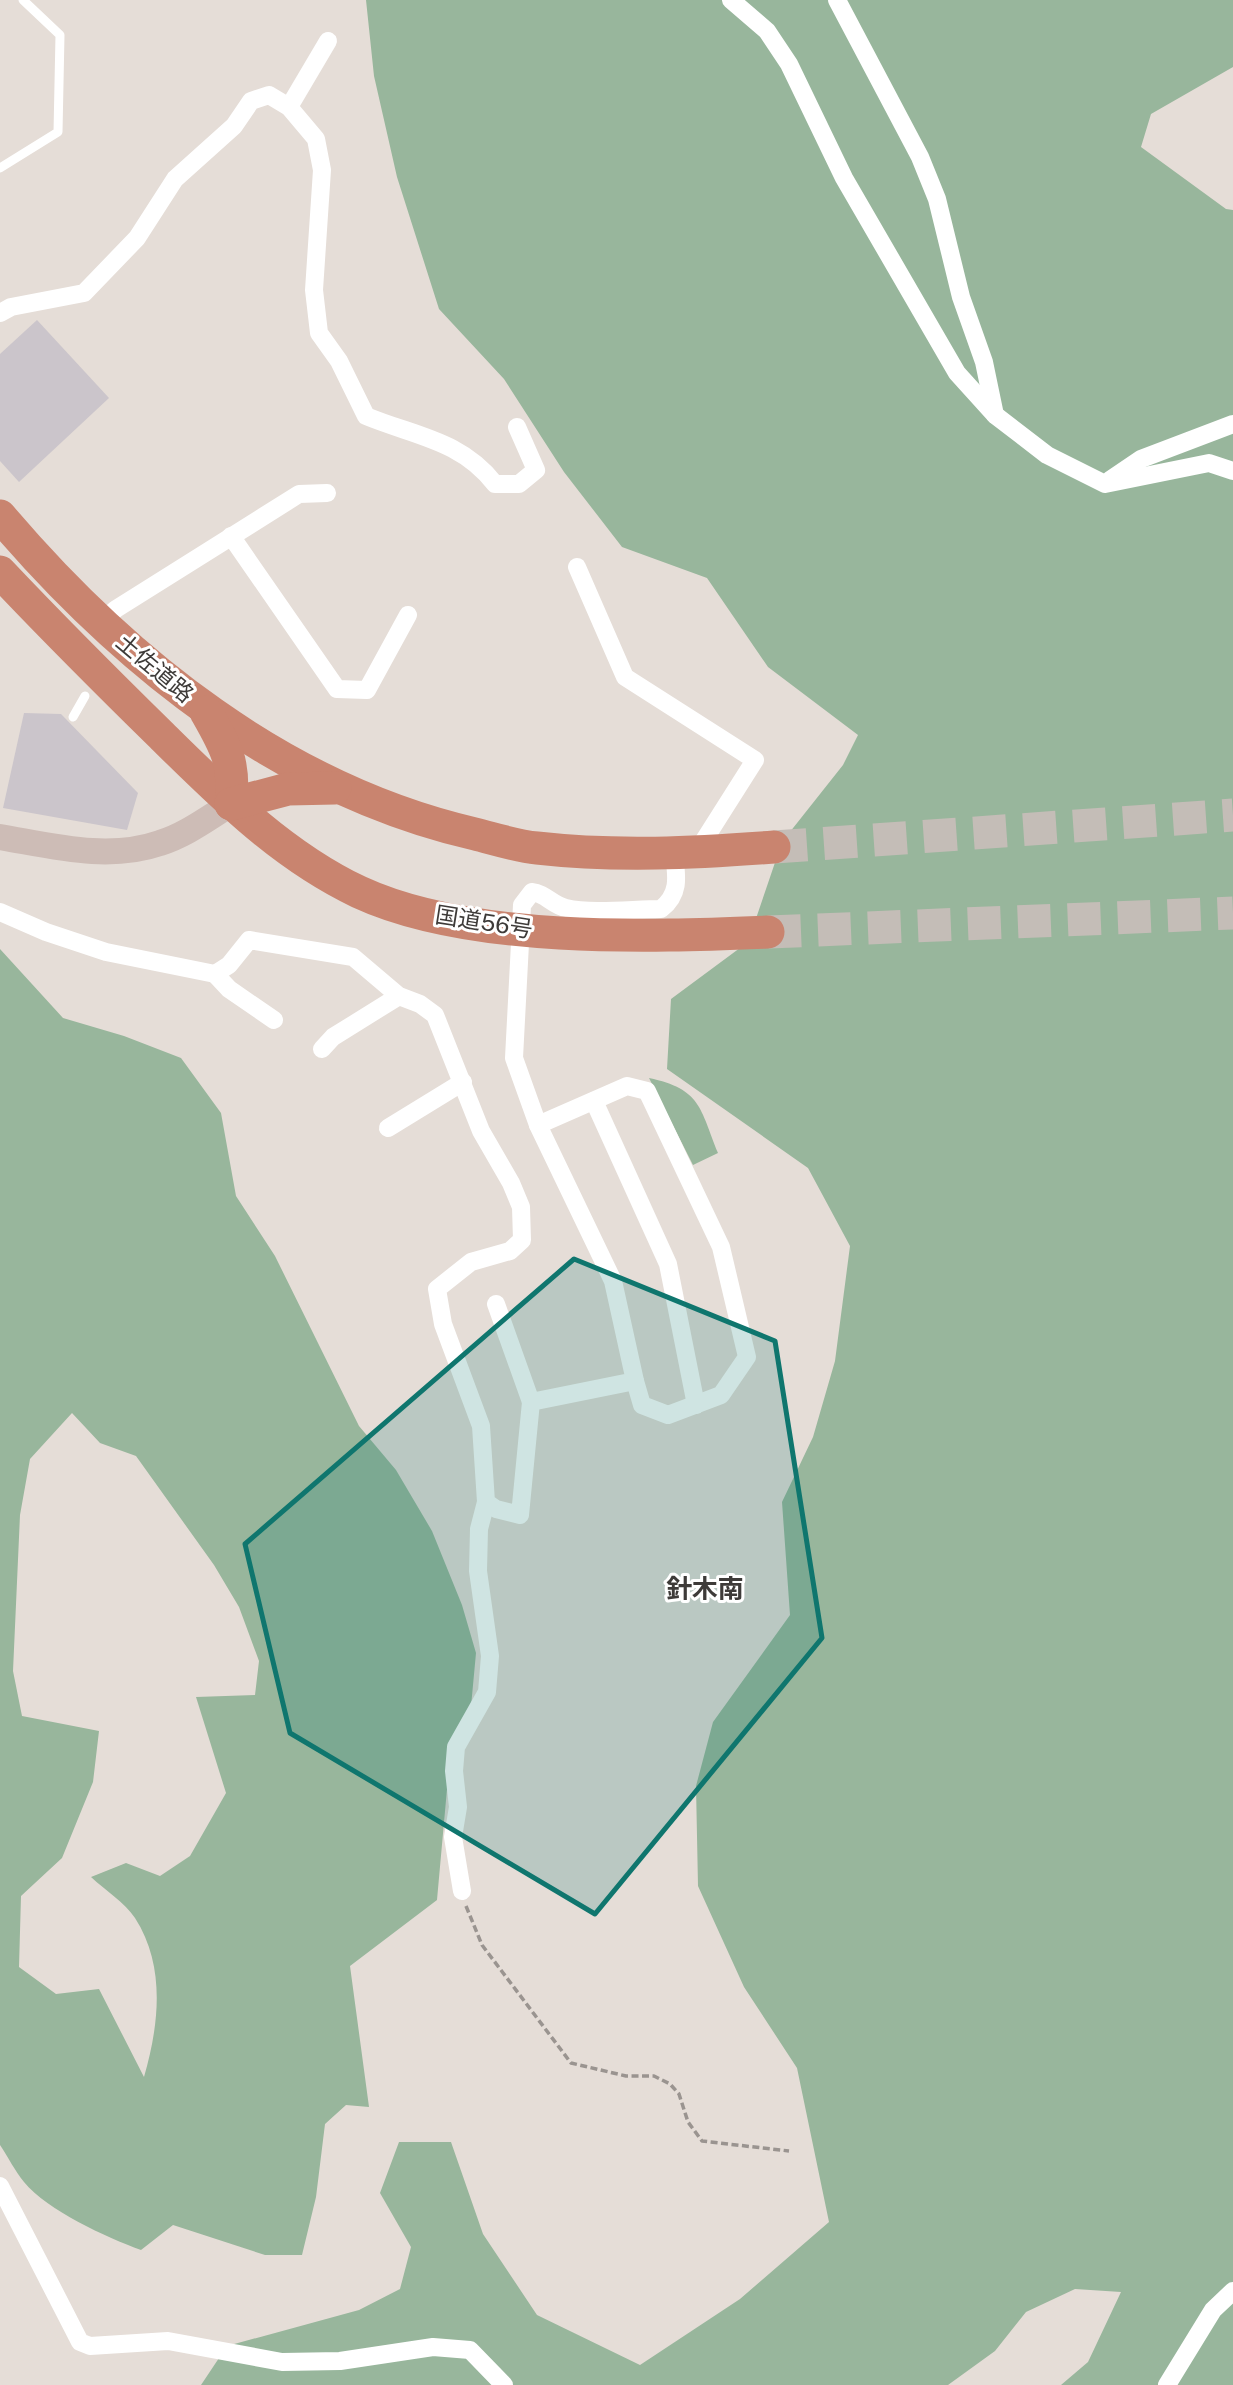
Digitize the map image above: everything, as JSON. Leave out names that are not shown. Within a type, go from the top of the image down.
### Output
[{"type":"highway","name":"土佐道路","points":[[0,516],[101,622],[205,710],[336,788]]},
{"type":"highway","name":"土佐道路","points":[[0,572],[72,648],[231,804]]},
{"type":"highway","points":[[205,710],[225,745],[234,775],[231,804],[288,789],[336,788],[426,823],[535,848],[685,853],[774,847]]},
{"type":"highway","name":"国道56号","points":[[231,804],[290,852],[360,892],[437,917],[521,930],[677,936],[768,932]]},
{"type":"street","points":[[731,0],[767,31],[789,64],[844,178],[950,362],[995,415],[1047,455],[1105,484],[1209,463],[1233,471]]},
{"type":"street","points":[[837,0],[920,158],[936,199],[961,296],[984,362],[995,415]]},
{"type":"street","points":[[289,107],[328,41]]},
{"type":"street","points":[[0,313],[11,307],[84,293],[137,238],[175,179],[234,126],[251,101],[270,95],[289,107],[316,139],[322,170],[314,290],[319,332],[339,361],[366,416],[451,445],[484,470],[495,484],[519,484],[536,470],[517,427]]},
{"type":"street","points":[[1105,484],[1141,459],[1233,424]]},
{"type":"street","points":[[101,622],[116,609],[299,494],[327,493]]},
{"type":"street","points":[[231,536],[337,689],[367,690],[408,615]]},
{"type":"street","points":[[538,1125],[627,1086],[647,1091],[721,1247],[747,1357],[721,1395],[668,1415],[642,1405],[613,1281],[538,1125],[514,1058],[522,905],[531,892],[541,893],[552,904],[568,909],[661,909],[672,900],[685,853],[755,760],[625,677],[577,567]]},
{"type":"street","points":[[0,837],[98,852],[134,851],[180,835],[231,804]]},
{"type":"street","points":[[0,912],[106,953],[215,974],[229,989],[274,1020]]},
{"type":"street","points":[[215,974],[229,965],[249,940],[352,957],[399,996],[420,1004],[435,1015],[481,1131],[512,1183],[521,1207],[522,1240],[510,1251],[471,1262],[437,1289],[443,1324],[481,1426],[485,1502],[479,1529],[478,1571],[490,1656],[487,1692],[456,1747],[454,1770],[458,1807],[453,1837],[462,1891]]},
{"type":"street","points":[[322,1049],[333,1037],[399,996]]},
{"type":"street","points":[[388,1128],[463,1082]]},
{"type":"street","points":[[594,1101],[668,1264],[696,1405]]},
{"type":"street","points":[[485,1502],[496,1509],[520,1515],[531,1402],[496,1304]]},
{"type":"street","points":[[531,1402],[635,1381]]},
{"type":"street","points":[[0,2186],[80,2342],[90,2346],[168,2341],[282,2362],[341,2361],[433,2347],[470,2350],[504,2385]]},
{"type":"street","points":[[1167,2385],[1213,2310],[1233,2291]]},
{"type":"lane","points":[[0,168],[58,132],[60,35],[23,0]]},
{"type":"lane","points":[[73,718],[85,696]]},
{"type":"path","points":[[462,1891],[482,1945],[571,2063],[626,2076],[654,2077],[670,2084],[680,2094],[688,2122],[702,2141],[789,2151]]},
{"type":"highlighted area","points":[[574,1259],[775,1341],[822,1638],[595,1914],[290,1733],[245,1544]]},
{"type":"green space","points":[[366,0],[1233,0],[1233,67],[1151,114],[1141,147],[1226,209],[1233,210],[1233,2385],[1061,2385],[1088,2362],[1121,2292],[1075,2289],[1026,2312],[995,2351],[948,2385],[201,2385],[227,2346],[359,2310],[400,2289],[411,2247],[380,2193],[399,2142],[451,2142],[483,2234],[537,2315],[640,2365],[740,2299],[829,2222],[797,2068],[744,1987],[698,1886],[696,1786],[713,1722],[790,1615],[782,1502],[813,1437],[835,1361],[850,1246],[808,1168],[667,1069],[671,999],[748,942],[782,842],[843,765],[858,735],[768,667],[707,578],[622,547],[564,472],[504,379],[439,309],[397,177],[374,76]]},
{"type":"green space","points":[[0,949],[63,1018],[124,1036],[181,1058],[221,1113],[236,1196],[275,1256],[359,1426],[396,1470],[432,1531],[462,1605],[476,1653],[469,1728],[449,1767],[437,1900],[350,1966],[369,2107],[346,2105],[325,2124],[316,2197],[302,2255],[265,2255],[173,2225],[141,2250],[95,2230],[47,2203],[24,2182],[0,2145]],"holes":[[[72,1413],[100,1443],[136,1456],[214,1565],[239,1607],[259,1661],[255,1695],[196,1697],[226,1793],[190,1856],[160,1876],[126,1863],[91,1877],[131,1912],[145,1936],[152,1956],[157,1996],[156,2016],[144,2077],[99,1989],[56,1994],[19,1967],[21,1896],[62,1858],[93,1782],[99,1731],[22,1716],[13,1671],[20,1515],[30,1459]]]},
{"type":"green space","points":[[649,1078],[679,1088],[689,1095],[702,1112],[718,1153],[693,1165]]},
{"type":"building","points":[[37,320],[109,398],[19,482],[0,461],[0,354]]},
{"type":"building","points":[[24,713],[61,714],[138,793],[127,830],[3,808]]},
{"type":"tunnel","points":[[774,847],[1233,815]]},
{"type":"tunnel","points":[[768,932],[1233,913]]},
{"type":"district","name":"針木南","points":[[705,1589]]}]
